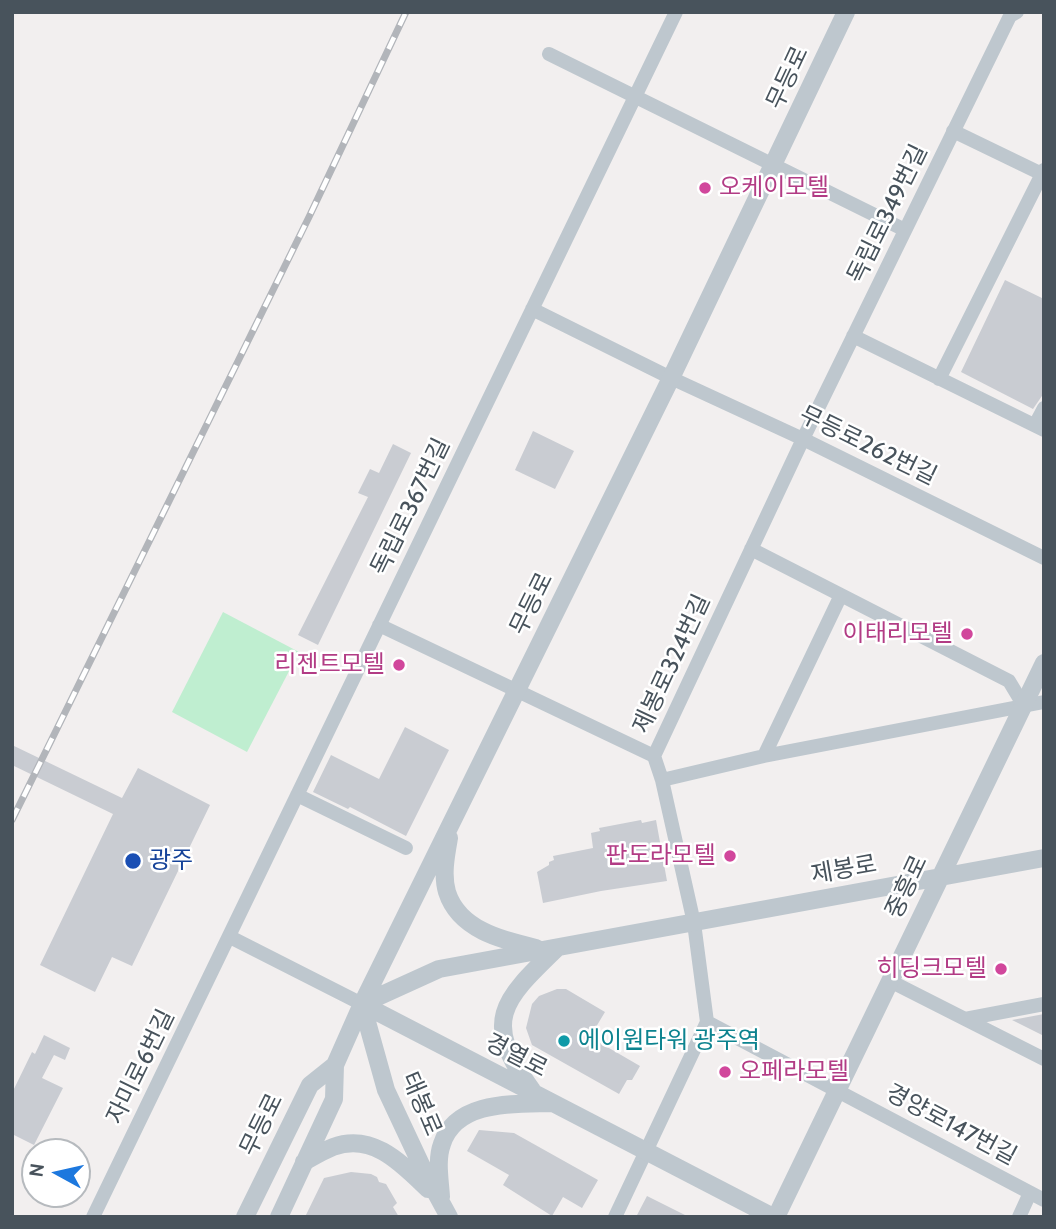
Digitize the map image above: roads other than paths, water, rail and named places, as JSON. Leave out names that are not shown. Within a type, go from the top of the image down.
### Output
[{"type":"street","name":"독립로367번길","points":[[230,937],[676,12]]},
{"type":"street","name":"무등로","points":[[279,1217],[334,1099],[335,1065],[362,1004],[671,378],[846,12]]},
{"type":"street","name":"독립로349번길","points":[[803,439],[1010,13]]},
{"type":"street","points":[[549,54],[905,230]]},
{"type":"street","points":[[939,379],[1043,173],[953,131]]},
{"type":"street","name":"무등로262번길","points":[[532,309],[1044,558]]},
{"type":"street","points":[[853,336],[1039,427],[1044,408]]},
{"type":"street","name":"제봉로324번길","points":[[694,923],[662,780],[654,756],[803,439]]},
{"type":"street","points":[[751,549],[1009,681],[1024,706]]},
{"type":"street","points":[[764,756],[841,595]]},
{"type":"street","points":[[379,625],[654,756]]},
{"type":"street","name":"중흥로","points":[[774,1217],[1044,663]]},
{"type":"street","points":[[662,780],[764,756],[1044,702]]},
{"type":"street","points":[[297,795],[406,848]]},
{"type":"street","points":[[451,821],[444,875],[447,892],[454,906],[483,932],[550,949],[519,984],[507,1005],[503,1022],[504,1045],[515,1067],[534,1093]]},
{"type":"street","name":"제봉로","points":[[362,1004],[439,969],[1044,858]]},
{"type":"street","points":[[615,1217],[708,1022],[694,923]]},
{"type":"street","points":[[230,937],[362,1004]]},
{"type":"street","name":"자미로6번길","points":[[93,1217],[230,937]]},
{"type":"street","points":[[890,981],[1044,1059]]},
{"type":"street","name":"경열로","points":[[362,1004],[774,1217]]},
{"type":"street","name":"태봉로","points":[[362,1004],[386,1090],[445,1209]]},
{"type":"street","points":[[965,1019],[1044,1004]]},
{"type":"street","points":[[708,1022],[837,1091]]},
{"type":"street","name":"무등로","points":[[245,1217],[310,1085],[335,1065]]},
{"type":"street","name":"경양로147번길","points":[[837,1091],[1044,1200]]},
{"type":"street","points":[[445,1209],[439,1160],[447,1133],[457,1123],[470,1114],[494,1106],[554,1103]]},
{"type":"street","points":[[304,1162],[333,1147],[349,1143],[372,1146],[393,1156],[445,1209]]},
{"type":"street","points":[[1019,1217],[1030,1193]]},
{"type":"railway","points":[[12,820],[309,217],[406,12]]},
{"type":"place","name":"오케이모텔","points":[[705,188]]},
{"type":"place","name":"이태리모텔","points":[[967,634]]},
{"type":"place","name":"리젠트모텔","points":[[399,665]]},
{"type":"place","name":"판도라모텔","points":[[730,856]]},
{"type":"place","name":"광주","points":[[133,861]]},
{"type":"place","name":"히딩크모텔","points":[[1001,969]]},
{"type":"place","name":"에이원타워 광주역","points":[[564,1041]]},
{"type":"place","name":"오페라모텔","points":[[725,1072]]}]
